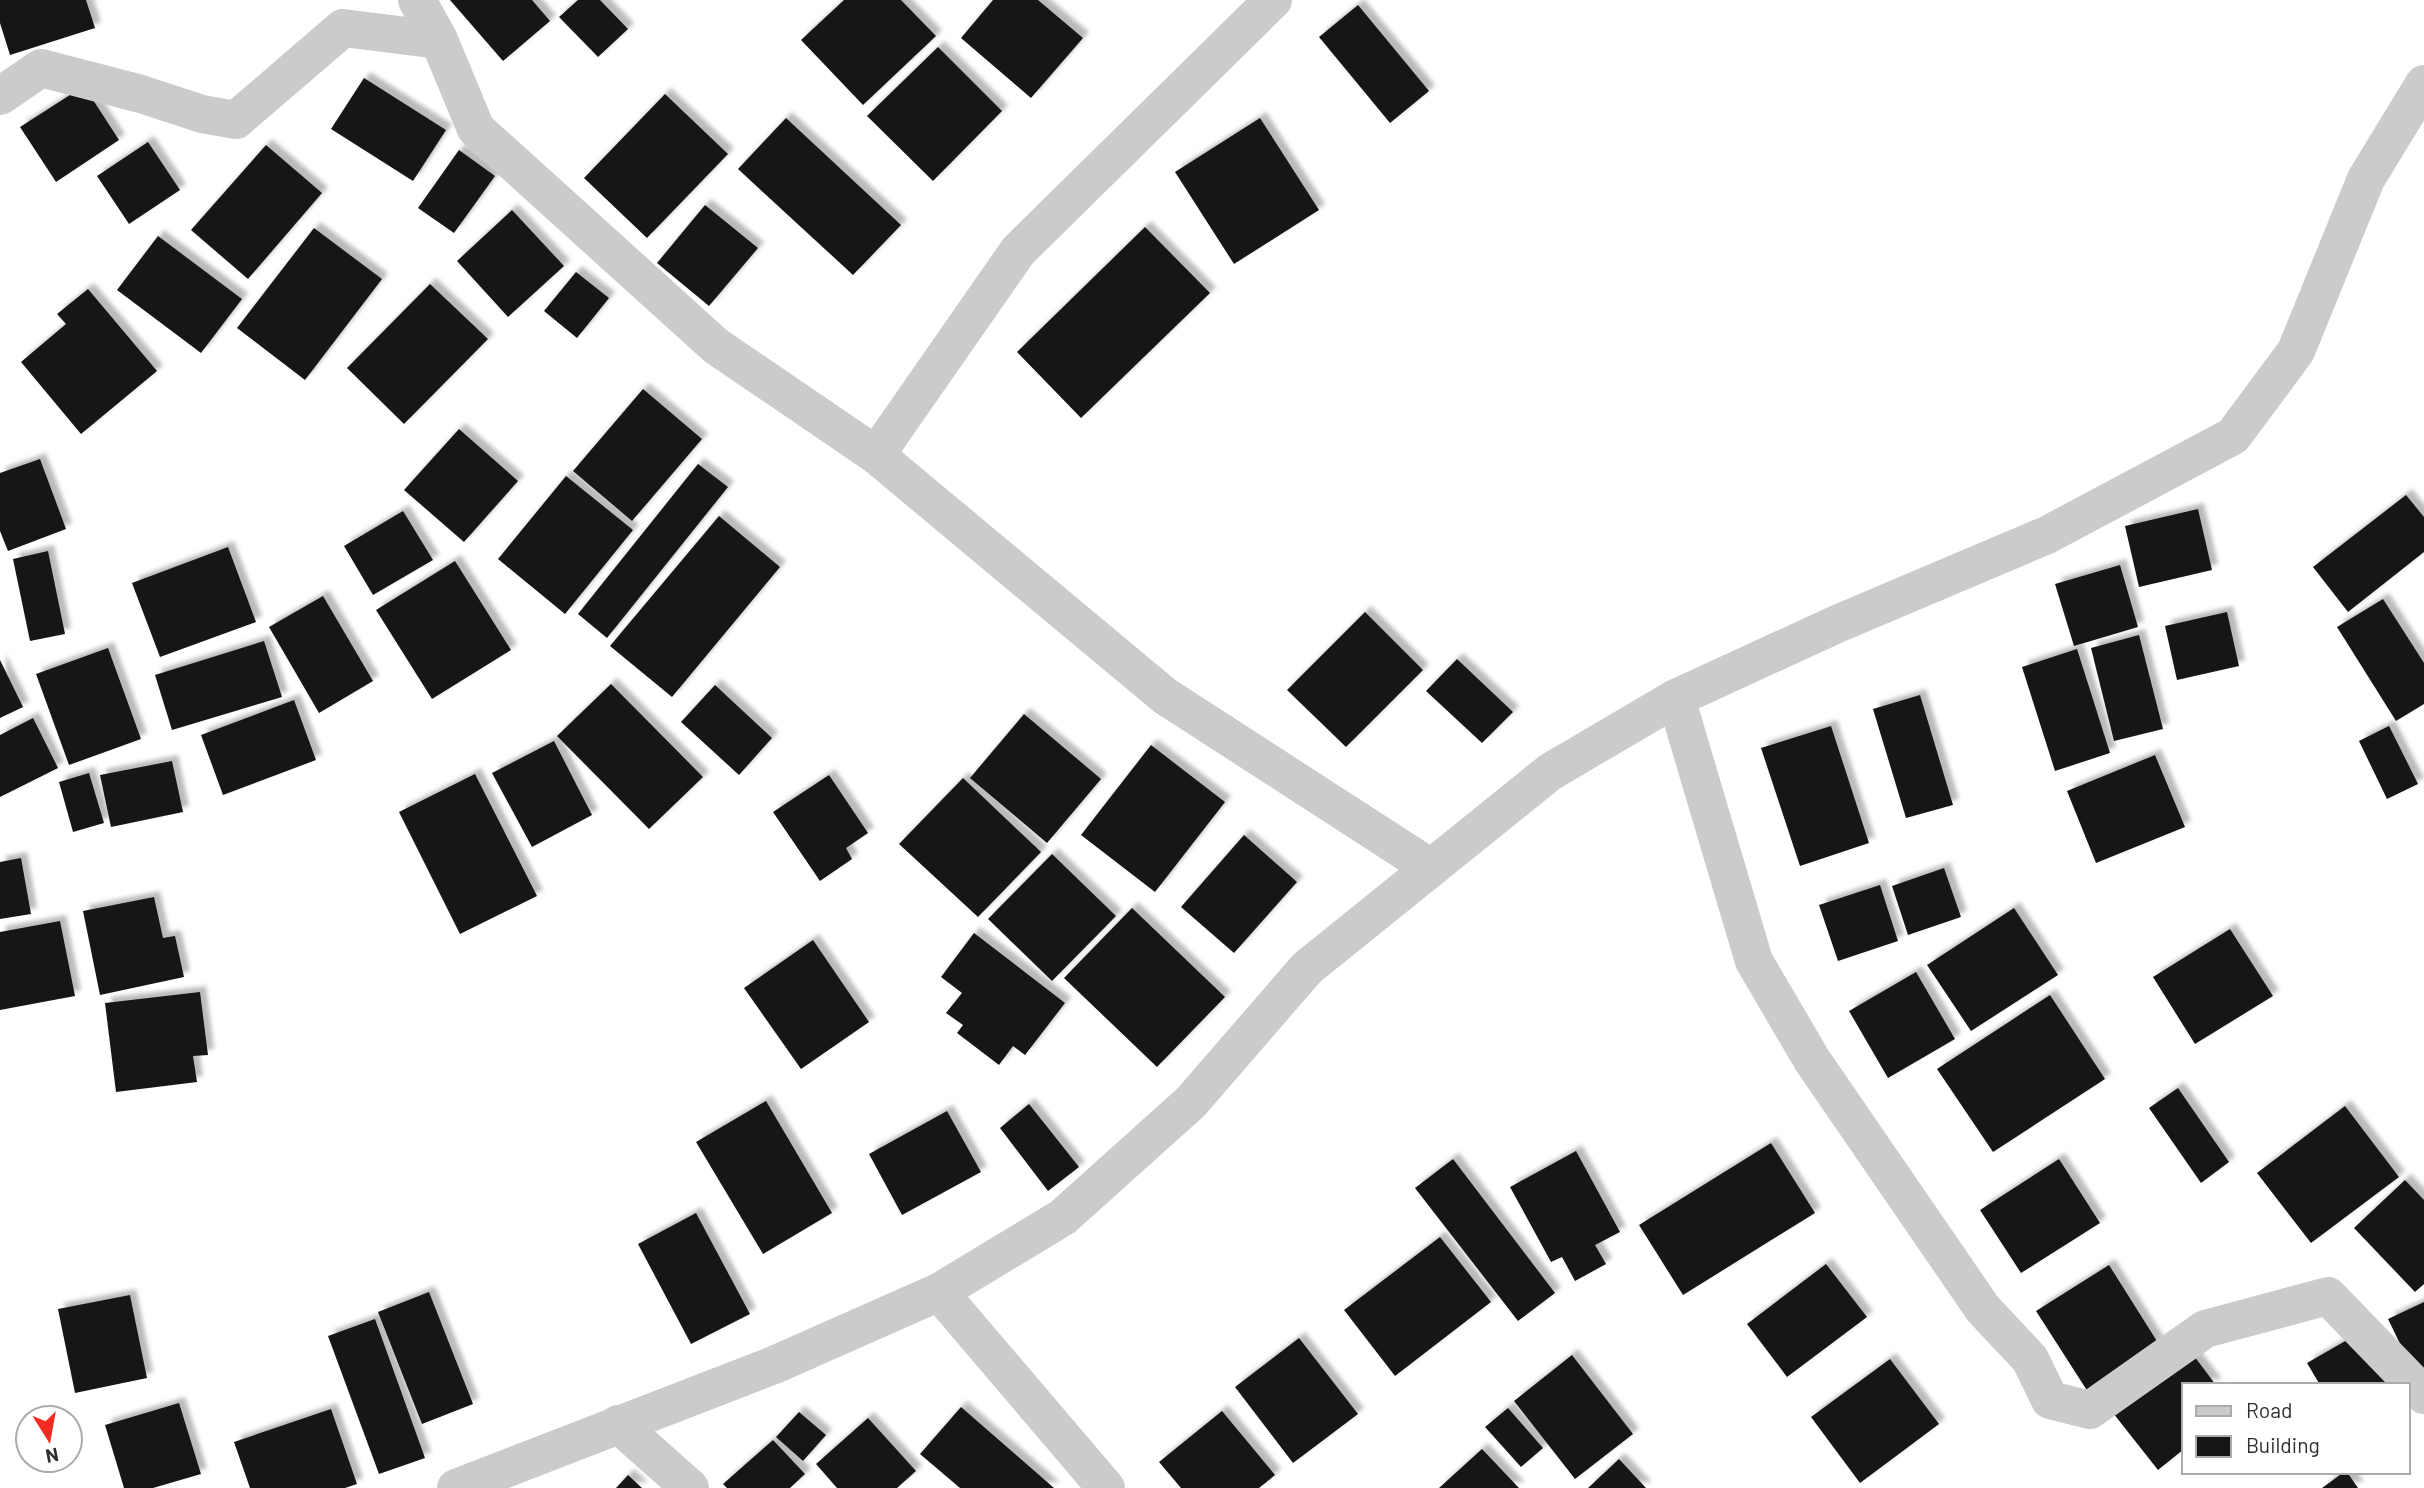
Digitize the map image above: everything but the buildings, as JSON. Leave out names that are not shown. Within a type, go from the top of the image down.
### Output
[{"type":"street","points":[[417,0],[439,40],[477,130],[716,346],[876,455],[1165,696],[1432,868]]},
{"type":"street","points":[[876,455],[1017,251],[1273,0]]},
{"type":"street","points":[[0,96],[41,68],[141,94],[202,114],[236,120],[344,27],[439,40]]},
{"type":"street","points":[[456,1488],[774,1365],[939,1292],[1063,1217],[1191,1102],[1307,968],[1550,772],[1676,698],[1837,624],[2047,535],[2233,436],[2296,351],[2367,179],[2424,84]]},
{"type":"street","points":[[1676,698],[1754,961],[1811,1060],[1983,1309],[2030,1360],[2050,1400],[2090,1410],[2205,1329],[2328,1296],[2424,1395]]},
{"type":"street","points":[[939,1292],[1106,1488]]},
{"type":"street","points":[[618,1424],[690,1488]]}]
